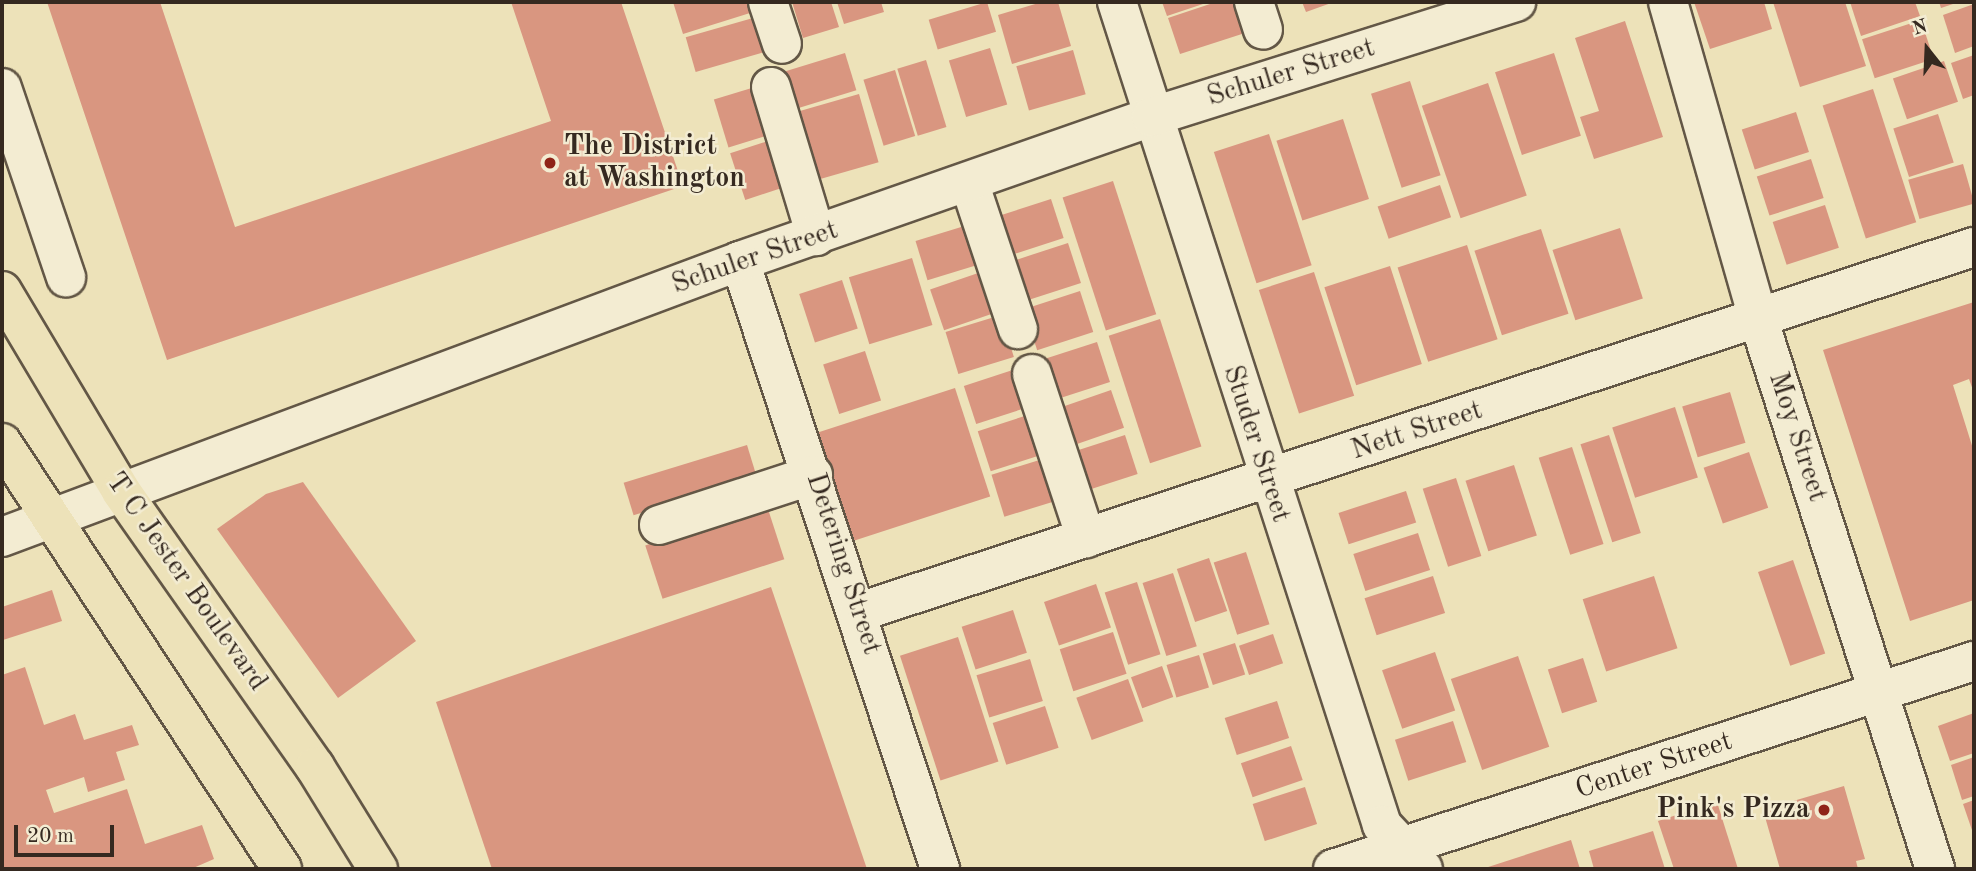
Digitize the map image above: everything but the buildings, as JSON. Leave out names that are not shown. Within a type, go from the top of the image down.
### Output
[{"type":"main road","name":"T C Jester Boulevard","points":[[2,291],[121,491],[315,767],[379,869]]},
{"type":"main road","points":[[2,443],[282,869]]},
{"type":"street","points":[[768,2],[782,44]]},
{"type":"street","name":"Studer Street","points":[[1117,2],[1151,117],[1382,825],[1412,859]]},
{"type":"street","name":"Schuler Street","points":[[2,537],[740,261],[970,185],[1151,117],[1516,2]]},
{"type":"street","name":"Moy Street","points":[[1668,2],[1758,318],[1936,869]]},
{"type":"street","points":[[771,87],[816,236]]},
{"type":"street","points":[[2,88],[66,277]]},
{"type":"street","points":[[970,185],[1018,329]]},
{"type":"street","name":"Nett Street","points":[[859,612],[1974,247]]},
{"type":"street","name":"Detering Street","points":[[740,261],[859,612],[940,869]]},
{"type":"street","points":[[1032,374],[1086,538]]},
{"type":"street","points":[[659,525],[813,475]]},
{"type":"street","name":"Center Street","points":[[1333,869],[1412,859],[1974,661]]},
{"type":"place","name":"The District at Washington","points":[[550,163]]},
{"type":"place","name":"Pink's Pizza","points":[[1824,810]]}]
